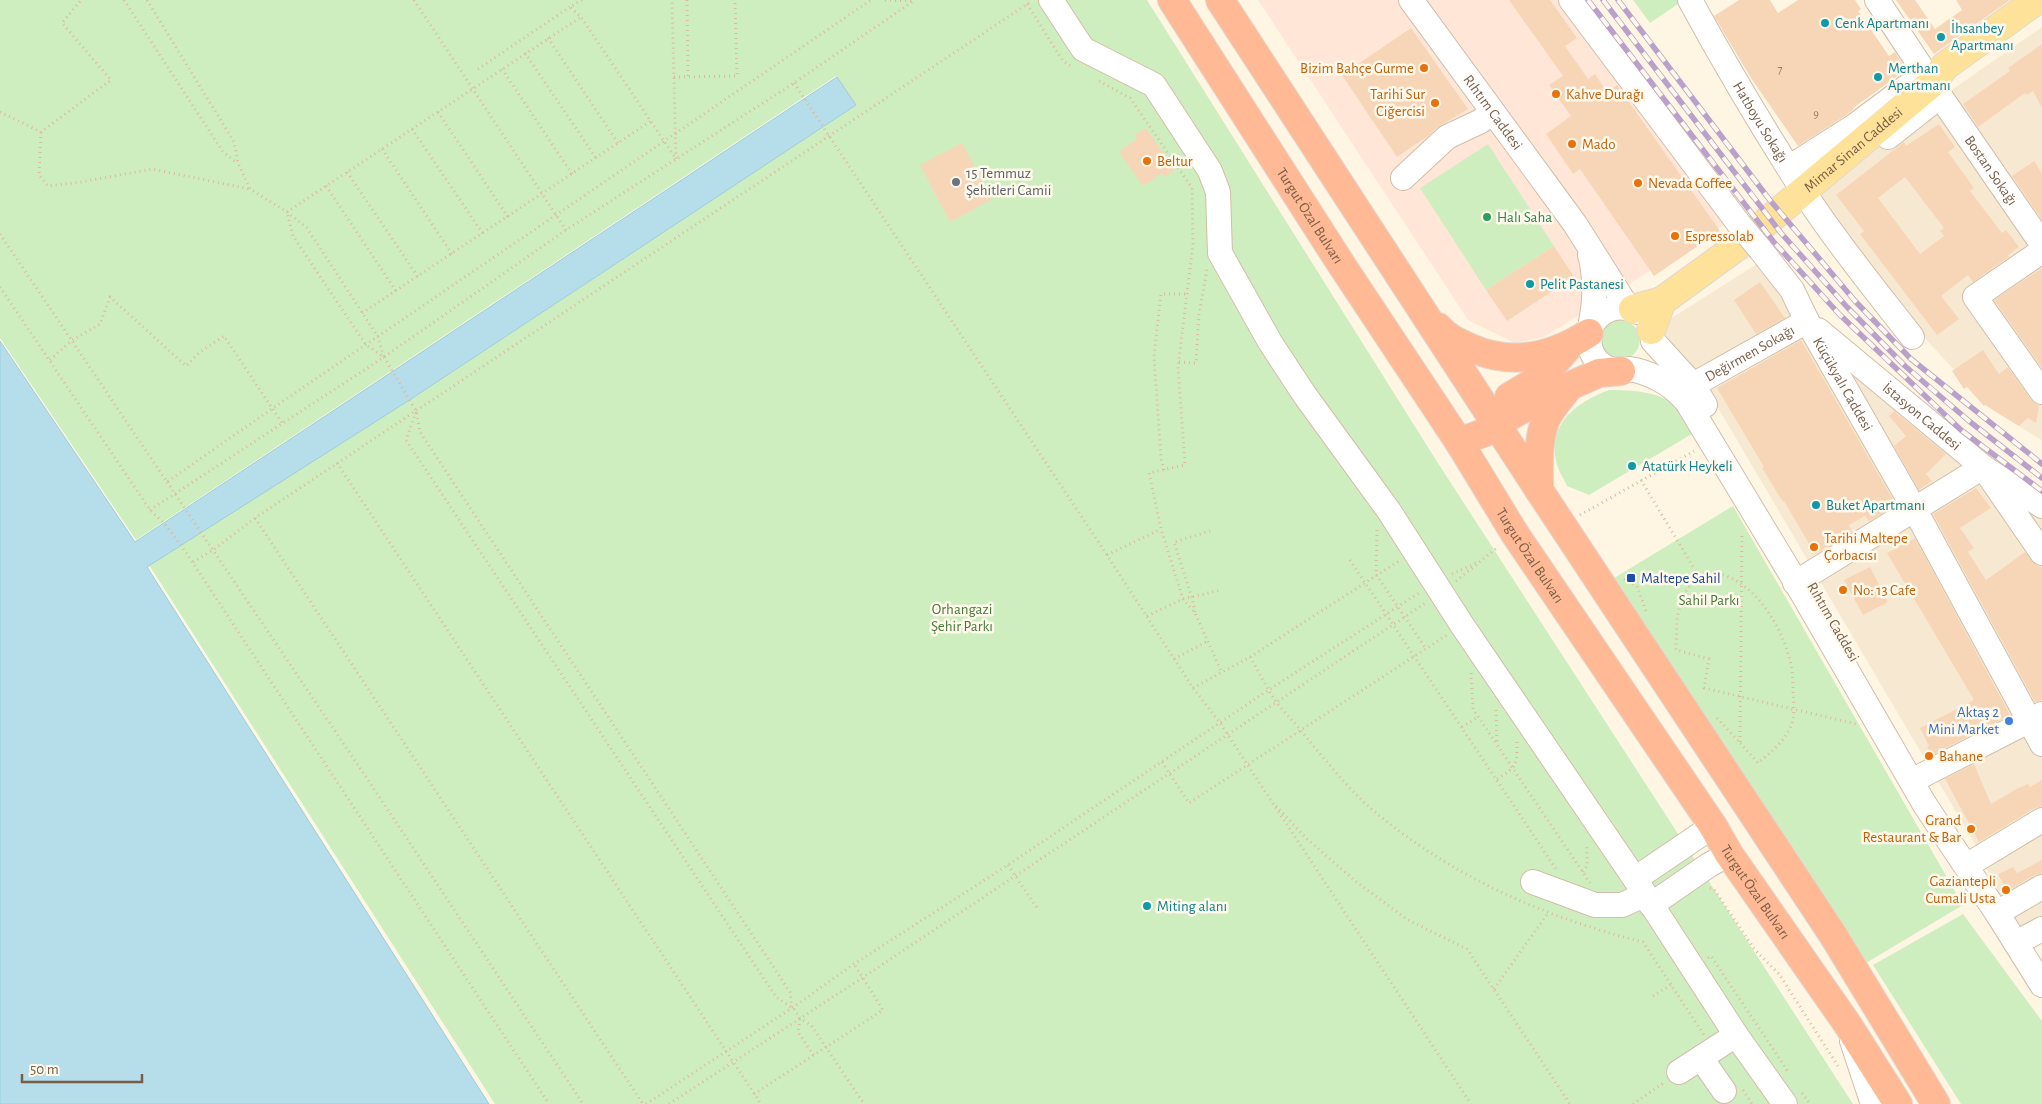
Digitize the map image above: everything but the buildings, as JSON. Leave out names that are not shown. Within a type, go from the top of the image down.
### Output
[{"type":"highway","name":"Turgut Özal Bulvarı","points":[[1172,0],[1336,256],[1459,442],[1515,534],[1713,826],[1729,854],[1848,1025],[1898,1104]]},
{"type":"highway","points":[[1220,0],[1493,417],[1538,490],[1832,935],[1936,1104]]},
{"type":"highway","points":[[1423,312],[1448,338],[1477,350],[1508,358],[1541,354],[1583,336]]},
{"type":"highway","points":[[1493,417],[1542,377],[1583,336]]},
{"type":"highway","points":[[1459,442],[1470,423],[1493,417],[1599,373],[1625,370]]},
{"type":"highway","points":[[1538,490],[1538,464],[1546,421],[1553,407],[1570,386]]},
{"type":"main road","name":"Mimar Sinan Caddesi","points":[[1746,239],[1800,188],[1932,84],[1945,66],[2037,0]]},
{"type":"main road","name":"Mimar Sinan Caddesi","points":[[1932,84],[1952,78],[2042,19]]},
{"type":"main road","points":[[1630,309],[1662,300],[1746,239]]},
{"type":"main road","points":[[1652,336],[1662,300]]},
{"type":"street","name":"Rıhtım Caddesi","points":[[1411,0],[1575,224],[1630,309]]},
{"type":"street","name":"Küçükyalı Caddesi","points":[[1571,0],[1746,239],[1792,290],[1807,321],[2036,717],[2042,744]]},
{"type":"street","name":"Hatboyu Sokağı","points":[[1690,0],[1800,188],[1846,252],[1912,337]]},
{"type":"street","name":"Bostan Sokağı","points":[[1877,0],[2042,244]]},
{"type":"street","name":"Mimar Sinan Caddesi","points":[[2037,0],[2042,5]]},
{"type":"street","points":[[1060,3],[1083,50],[1154,85],[1216,183],[1220,253],[1270,342],[1304,394],[1388,511],[1736,1036],[1792,1096]]},
{"type":"street","points":[[1403,178],[1447,137],[1479,122],[1493,113]]},
{"type":"street","name":"Rıhtım Caddesi","points":[[1575,224],[1589,252],[1594,270],[1594,302],[1583,336]]},
{"type":"street","points":[[2042,251],[1975,297],[2042,392]]},
{"type":"street","points":[[1616,307],[1630,309],[1646,319],[1652,336],[1650,352],[1644,361],[1636,367],[1625,370],[1608,369],[1594,356],[1583,336],[1594,321],[1607,310],[1616,307]]},
{"type":"street","name":"Değirmen Sokağı","points":[[1693,384],[1807,321]]},
{"type":"street","name":"İstasyon Caddesi","points":[[1807,321],[1983,467],[2042,506]]},
{"type":"street","name":"Rıhtım Caddesi","points":[[1652,336],[1693,384],[1881,730],[1925,805],[1997,913],[2042,985]]},
{"type":"street","name":"Rıhtım Caddesi","points":[[1625,370],[1656,378],[1680,394],[1743,494],[1801,580],[1923,775],[1997,913]]},
{"type":"street","points":[[1801,580],[1983,467],[2042,552]]},
{"type":"street","points":[[1923,775],[2036,717]]},
{"type":"street","points":[[1971,862],[2042,820]]},
{"type":"street","points":[[1643,893],[1713,826]]},
{"type":"street","points":[[1534,882],[1595,905],[1622,905],[1643,893],[1710,865],[1729,854]]},
{"type":"street","points":[[1997,913],[2042,887]]},
{"type":"street","points":[[2016,943],[2042,929]]},
{"type":"street","points":[[1848,1025],[1873,1104]]},
{"type":"street","points":[[1679,1072],[1736,1036]]},
{"type":"street","points":[[1701,1058],[1724,1091]]},
{"type":"path","points":[[41,132],[111,80],[62,24],[81,0]]},
{"type":"path","points":[[124,0],[223,152],[238,164]]},
{"type":"path","points":[[147,0],[234,142],[238,164],[250,189]]},
{"type":"path","points":[[414,0],[566,230]]},
{"type":"path","points":[[478,69],[582,0]]},
{"type":"path","points":[[672,0],[676,160]]},
{"type":"path","points":[[687,0],[688,77]]},
{"type":"path","points":[[673,77],[737,76],[735,0]]},
{"type":"path","points":[[167,482],[871,0]]},
{"type":"path","points":[[885,0],[914,1]]},
{"type":"path","points":[[193,562],[337,463],[1033,0]]},
{"type":"path","points":[[150,510],[384,357],[566,230],[794,83],[914,1]]},
{"type":"path","points":[[1027,4],[1063,61],[1080,70]]},
{"type":"path","points":[[570,7],[581,17],[676,160]]},
{"type":"path","points":[[287,212],[581,17]]},
{"type":"path","points":[[548,38],[618,143]]},
{"type":"path","points":[[525,54],[596,158]]},
{"type":"path","points":[[502,69],[572,174]]},
{"type":"path","points":[[1096,80],[1130,98],[1192,188],[1194,244],[1179,362],[1185,465],[1149,473],[1161,529],[1183,599],[1195,613]]},
{"type":"path","points":[[794,83],[826,128],[1174,659],[1220,723],[1471,1104]]},
{"type":"path","points":[[0,112],[41,132]]},
{"type":"path","points":[[438,112],[508,217]]},
{"type":"path","points":[[362,313],[651,122]]},
{"type":"path","points":[[412,129],[483,234]]},
{"type":"path","points":[[41,132],[39,175],[48,186],[152,169],[250,189],[287,212],[306,228],[378,337],[384,357],[416,411],[420,432],[790,992],[792,1008]]},
{"type":"path","points":[[382,149],[452,254]]},
{"type":"path","points":[[347,172],[418,277]]},
{"type":"path","points":[[326,186],[396,291]]},
{"type":"path","points":[[287,212],[293,236],[366,345],[384,357]]},
{"type":"path","points":[[0,234],[71,342],[207,540],[583,1104]]},
{"type":"path","points":[[1179,362],[1196,363],[1199,314],[1207,265]]},
{"type":"path","points":[[0,286],[150,510],[164,523],[193,562],[549,1104]]},
{"type":"path","points":[[1164,470],[1161,458],[1154,356],[1161,294],[1187,294]]},
{"type":"path","points":[[50,360],[71,342],[100,324],[110,297],[186,366],[200,352],[224,336],[282,423]]},
{"type":"path","points":[[416,411],[406,440],[776,997],[811,1025],[864,1104]]},
{"type":"path","points":[[1575,518],[1711,442]]},
{"type":"path","points":[[337,463],[761,1104]]},
{"type":"path","points":[[1641,480],[1698,575]]},
{"type":"path","points":[[1740,743],[1743,494]]},
{"type":"path","points":[[255,518],[644,1104],[792,1008],[854,964],[1008,865],[1397,606],[1438,588],[1482,560],[1515,534]]},
{"type":"path","points":[[1107,555],[1161,529]]},
{"type":"path","points":[[1377,529],[1376,574],[1426,649]]},
{"type":"path","points":[[1210,531],[1174,542],[1195,613],[1222,672]]},
{"type":"path","points":[[1350,560],[1558,872]]},
{"type":"path","points":[[1194,688],[1250,657],[1400,560]]},
{"type":"path","points":[[669,1104],[1405,617],[1438,588],[1482,560]]},
{"type":"path","points":[[1716,716],[1758,763],[1783,740],[1792,724],[1794,710],[1793,678],[1789,656],[1781,634],[1755,596],[1741,583],[1719,573],[1698,575],[1683,595],[1677,618],[1676,650],[1709,659],[1704,688],[1794,710],[1881,730]]},
{"type":"path","points":[[1146,616],[1183,599],[1221,590]]},
{"type":"path","points":[[1162,762],[1189,803],[1462,625]]},
{"type":"path","points":[[1174,659],[1208,642]]},
{"type":"path","points":[[1470,666],[1473,710],[1592,885]]},
{"type":"path","points":[[1496,708],[1496,744]]},
{"type":"path","points":[[1462,727],[1478,717]]},
{"type":"path","points":[[1496,779],[1513,769],[1518,760],[1518,732]]},
{"type":"path","points":[[1269,799],[1306,838],[1354,880],[1408,920],[1467,949],[1570,1104]]},
{"type":"path","points":[[1583,872],[1587,866],[1586,837]]},
{"type":"path","points":[[1008,865],[1037,908]]},
{"type":"path","points":[[1708,888],[1714,888],[1755,950],[1779,974],[1842,1071]]},
{"type":"path","points":[[1494,989],[1548,913]]},
{"type":"path","points":[[1706,959],[1711,956],[1794,1079]]},
{"type":"path","points":[[754,1094],[883,1010],[854,964]]},
{"type":"path","points":[[1654,996],[1671,985]]},
{"type":"path","points":[[800,1018],[798,1032],[814,1056]]},
{"type":"path","points":[[1633,1104],[1679,1072]]},
{"type":"path","points":[[1792,1096],[1810,1104]]},
{"type":"shaded area","points":[[1258,0],[1565,0],[1733,219],[1544,337],[1515,343],[1468,320]]},
{"type":"shaded area","points":[[2042,27],[2042,440],[1991,409],[1905,317],[1818,195],[1946,94]]},
{"type":"shaded area","points":[[1760,262],[1804,308],[2042,512],[2042,938],[2026,947],[2010,922],[1979,851],[1714,401],[1659,326]]},
{"type":"green space","name":"Orhangazi Şehir Parkı","points":[[0,0],[1147,0],[1436,460],[1853,1104],[495,1104],[149,565],[408,401],[856,105],[836,76],[136,540],[0,338]]},
{"type":"green space","points":[[1633,0],[1684,0],[1650,23]]},
{"type":"green space","name":"Halı Saha","points":[[1488,144],[1554,246],[1486,290],[1420,188]]},
{"type":"green space","points":[[1623,319],[1636,329],[1640,343],[1633,355],[1618,361],[1600,350],[1600,329],[1610,320]]},
{"type":"green space","points":[[1609,390],[1637,391],[1664,398],[1684,414],[1697,431],[1589,495],[1567,486],[1557,465],[1556,438],[1566,417],[1585,401]]},
{"type":"green space","name":"Sahil Parkı","points":[[1733,506],[1963,905],[1861,966],[1614,578]]},
{"type":"green space","points":[[1963,914],[2042,1021],[2042,1104],[1961,1104],[1873,965]]},
{"type":"water","points":[[837,77],[856,105],[408,401],[147,567],[489,1104],[0,1104],[0,341],[135,542]]},
{"type":"railway","points":[[1588,0],[1773,241],[1839,314],[1961,430],[2042,491]]},
{"type":"railway","points":[[1603,0],[1781,233],[1847,307],[1905,366],[1969,421],[2042,478]]},
{"type":"railway","points":[[1618,0],[1769,199],[1855,301],[1911,359],[2042,464]]},
{"type":"place","name":"Cenk Apartmanı","points":[[1825,23]]},
{"type":"place","name":"İhsanbey Apartmanı","points":[[1941,37]]},
{"type":"place","name":"Bizim Bahçe Gurme","points":[[1424,68]]},
{"type":"place","name":"Merthan Apartmanı","points":[[1878,77]]},
{"type":"place","name":"Kahve Durağı","points":[[1556,94]]},
{"type":"place","name":"Tarihi Sur Ciğercisi","points":[[1435,103]]},
{"type":"place","name":"Mado","points":[[1572,144]]},
{"type":"place","name":"Beltur","points":[[1147,161]]},
{"type":"place","name":"15 Temmuz Şehitleri Camii","points":[[956,182]]},
{"type":"place","name":"Nevada Coffee","points":[[1638,183]]},
{"type":"place","name":"Halı Saha","points":[[1487,217]]},
{"type":"place","name":"Espressolab","points":[[1675,236]]},
{"type":"place","name":"Pelit Pastanesi","points":[[1530,284]]},
{"type":"place","name":"Atatürk Heykeli","points":[[1632,466]]},
{"type":"place","name":"Buket Apartmanı","points":[[1816,505]]},
{"type":"place","name":"Tarihi Maltepe Çorbacısı","points":[[1814,547]]},
{"type":"place","name":"Maltepe Sahil","points":[[1631,578]]},
{"type":"place","name":"No: 13 Cafe","points":[[1843,590]]},
{"type":"place","name":"Aktaş 2 Mini Market","points":[[2009,721]]},
{"type":"place","name":"Bahane","points":[[1929,756]]},
{"type":"place","name":"Grand Restaurant & Bar","points":[[1971,829]]},
{"type":"place","name":"Gaziantepli Cumali Usta","points":[[2006,890]]},
{"type":"place","name":"Miting alanı","points":[[1147,906]]}]
